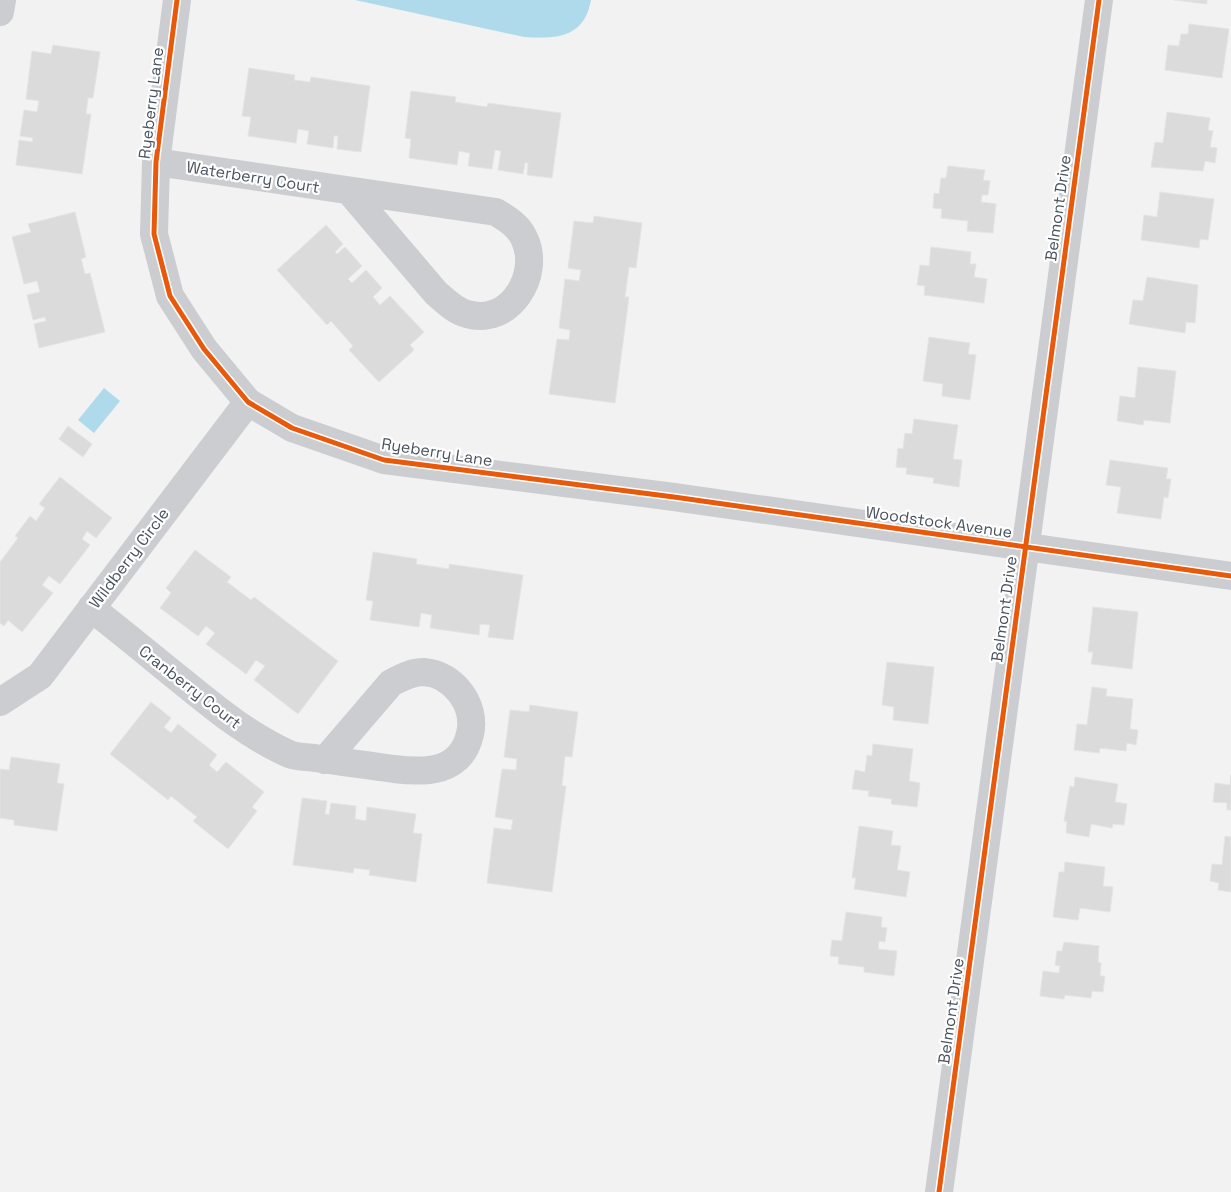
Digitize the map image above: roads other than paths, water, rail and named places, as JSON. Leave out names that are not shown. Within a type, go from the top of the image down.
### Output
[{"type":"street","points":[[0,12],[2,0]]},
{"type":"street","name":"Ryeberry Lane","points":[[177,0],[156,162],[154,234],[170,296],[204,349],[248,402],[292,428],[384,460],[674,497]]},
{"type":"street","name":"Belmont Drive","points":[[939,1192],[1098,0]]},
{"type":"street","name":"Waterberry Court","points":[[156,162],[496,212],[513,222],[524,237],[530,256],[528,275],[519,294],[506,309],[488,315],[468,315],[450,305],[436,292],[350,192]]},
{"type":"street","name":"Wildberry Circle","points":[[0,702],[40,676],[248,402]]},
{"type":"street","name":"Woodstock Avenue","points":[[674,497],[1231,576]]},
{"type":"street","name":"Cranberry Court","points":[[91,608],[235,724],[290,755],[325,760],[419,772],[436,770],[452,762],[464,749],[470,733],[471,716],[466,699],[455,686],[441,676],[424,672],[406,675],[392,683],[325,760]]},
{"type":"water","points":[[355,0],[591,0],[587,13],[575,29],[567,34],[536,38]]},
{"type":"water","points":[[104,388],[120,401],[94,433],[78,420]]}]
